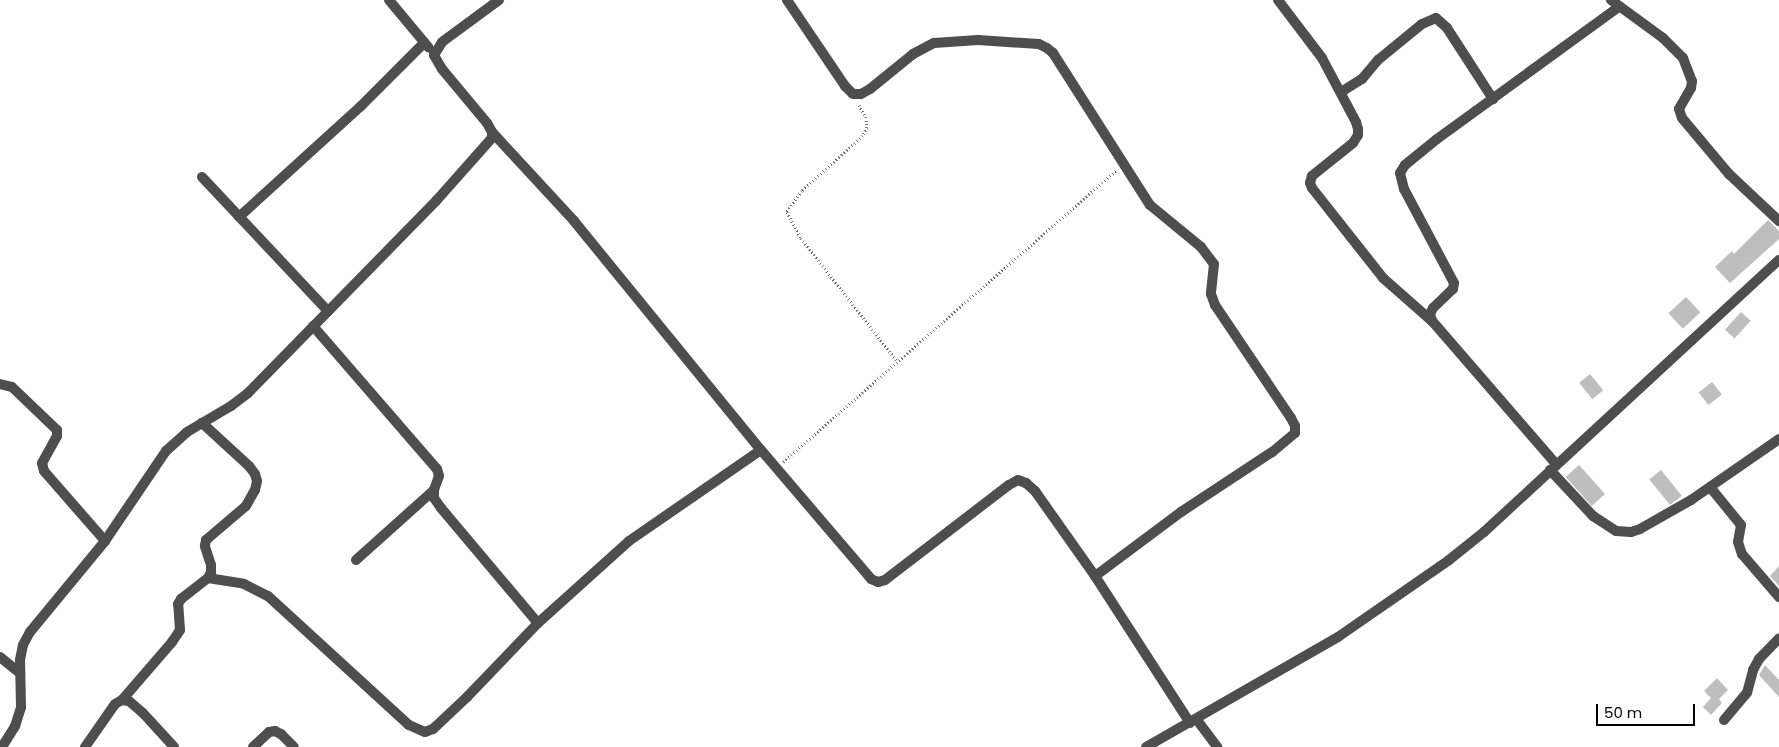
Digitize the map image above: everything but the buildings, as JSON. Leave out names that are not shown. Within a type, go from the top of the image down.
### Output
[{"type":"street","points":[[388,0],[434,55],[442,69],[492,132],[574,222],[761,450],[871,579],[878,582],[894,575],[995,495],[1018,480],[1026,483],[1035,491],[1095,576],[1193,721],[1217,747]]},
{"type":"street","points":[[434,55],[442,42],[499,0]]},
{"type":"street","points":[[787,0],[844,86],[853,94],[861,94],[870,89],[913,54],[934,43],[978,40],[1039,44],[1053,53],[1122,164],[1150,205],[1201,247],[1214,264],[1211,294],[1215,305],[1291,418],[1295,426],[1295,433],[1272,452],[1181,512],[1095,576]]},
{"type":"street","points":[[1278,0],[1322,58],[1356,122],[1358,135],[1353,143],[1315,172],[1310,183],[1377,272],[1432,320],[1593,516],[1605,525],[1623,532],[1640,529],[1710,487],[1779,439]]},
{"type":"street","points":[[1432,320],[1430,314],[1433,308],[1453,289],[1454,283],[1404,189],[1400,173],[1405,165],[1428,146],[1493,99],[1615,3],[1663,38],[1683,58],[1692,81],[1691,88],[1679,109],[1682,118],[1729,174],[1779,221]]},
{"type":"street","points":[[1341,92],[1362,79],[1378,60],[1422,24],[1436,18],[1447,28],[1493,99]]},
{"type":"street","points":[[239,216],[360,108],[424,43]]},
{"type":"street","points":[[2,747],[15,726],[21,707],[20,673],[23,645],[30,632],[105,541],[166,451],[187,432],[240,400],[476,158],[492,138],[492,132]]},
{"type":"street","points":[[202,177],[328,311]]},
{"type":"street","points":[[1146,747],[1338,638],[1393,600],[1484,532],[1779,260]]},
{"type":"street","points":[[312,326],[437,469],[439,476],[434,490],[434,498],[538,623]]},
{"type":"street","points":[[0,384],[12,387],[57,430],[57,436],[42,463],[44,470],[105,541]]},
{"type":"street","points":[[85,747],[115,704],[122,700],[180,630],[178,604],[181,599],[208,578],[211,565],[206,552],[206,540],[246,506],[255,490],[256,474],[250,466],[202,423]]},
{"type":"street","points":[[208,578],[244,584],[268,596],[409,725],[417,731],[424,732],[433,729],[467,697],[538,623],[629,541],[761,450]]},
{"type":"street","points":[[1710,487],[1741,525],[1738,542],[1742,554],[1779,597]]},
{"type":"street","points":[[356,560],[434,490]]},
{"type":"street","points":[[1724,720],[1747,693],[1753,670],[1759,659],[1779,638]]},
{"type":"street","points":[[0,657],[20,673]]},
{"type":"street","points":[[122,700],[129,701],[143,713],[174,747]]},
{"type":"street","points":[[253,747],[269,732],[275,731],[281,734],[294,747]]},
{"type":"path","points":[[853,94],[866,117],[867,127],[862,136],[802,190],[787,212],[802,238],[898,362]]},
{"type":"path","points":[[776,468],[1122,164]]}]
